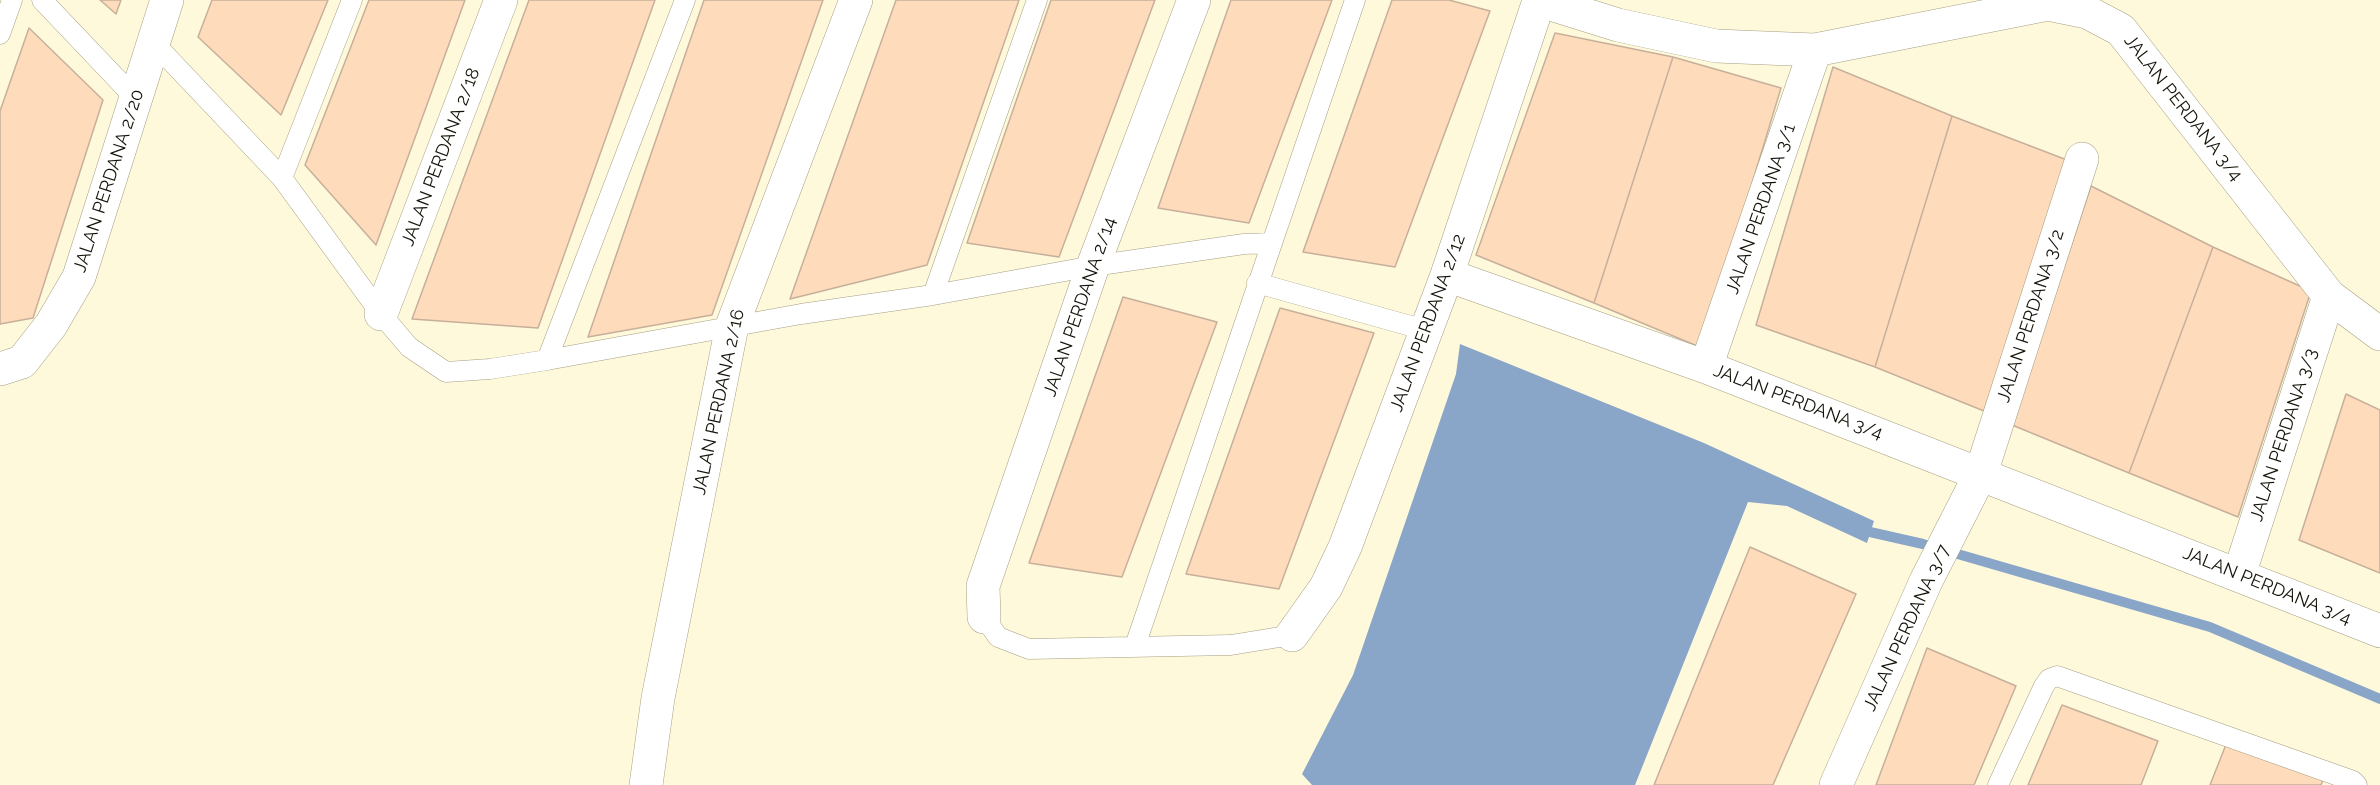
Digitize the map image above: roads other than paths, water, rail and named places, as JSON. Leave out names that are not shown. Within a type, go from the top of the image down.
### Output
[{"type":"street","name":"JALAN PERDANA 2/20","points":[[0,369],[22,362],[51,325],[80,277],[167,0]]},
{"type":"street","name":"JALAN PERDANA 2/18","points":[[381,314],[501,0]]},
{"type":"street","name":"JALAN PERDANA 2/16","points":[[646,785],[658,698],[732,326],[856,0]]},
{"type":"street","name":"JALAN PERDANA 2/14","points":[[984,617],[983,586],[1093,266],[1194,0]]},
{"type":"street","name":"JALAN PERDANA 3/4","points":[[1539,0],[1618,25],[1716,46],[1815,50],[2048,4],[2087,12],[2121,30],[2329,296],[2380,334]]},
{"type":"street","name":"JALAN PERDANA 2/12","points":[[1292,635],[1326,587],[1345,547],[1447,275],[1539,0]]},
{"type":"street","name":"JALAN PERDANA 3/1","points":[[1706,367],[1815,50]]},
{"type":"street","name":"JALAN PERDANA 3/2","points":[[1981,473],[2082,159]]},
{"type":"street","name":"JALAN PERDANA 3/4","points":[[1447,275],[1706,367],[2380,631]]},
{"type":"street","name":"JALAN PERDANA 3/3","points":[[2239,575],[2329,296]]},
{"type":"street","name":"JALAN PERDANA 3/7","points":[[1836,785],[1926,581],[1981,473]]},
{"type":"lane","points":[[0,34],[12,0]]},
{"type":"lane","points":[[42,0],[137,100]]},
{"type":"lane","points":[[282,178],[352,0]]},
{"type":"lane","points":[[547,360],[685,0]]},
{"type":"lane","points":[[933,295],[1037,0]]},
{"type":"lane","points":[[1135,646],[1355,0]]},
{"type":"lane","points":[[153,42],[282,178],[381,314],[409,347],[446,372],[490,369],[547,360],[732,326],[933,295],[1093,266],[1244,244],[1272,243]]},
{"type":"lane","points":[[1257,283],[1425,330]]},
{"type":"lane","points":[[984,617],[998,637],[1029,649],[1231,645],[1292,635]]},
{"type":"lane","points":[[1998,785],[2044,686],[2049,679],[2057,676],[2353,781],[2357,785]]},
{"type":"water","points":[[1460,344],[1704,443],[1874,521],[1867,543],[1787,506],[1748,502],[1635,785],[1312,785],[1302,774],[1353,675],[1456,374]]},
{"type":"waterway","points":[[1870,532],[1923,544],[2210,627],[2380,699]]}]
